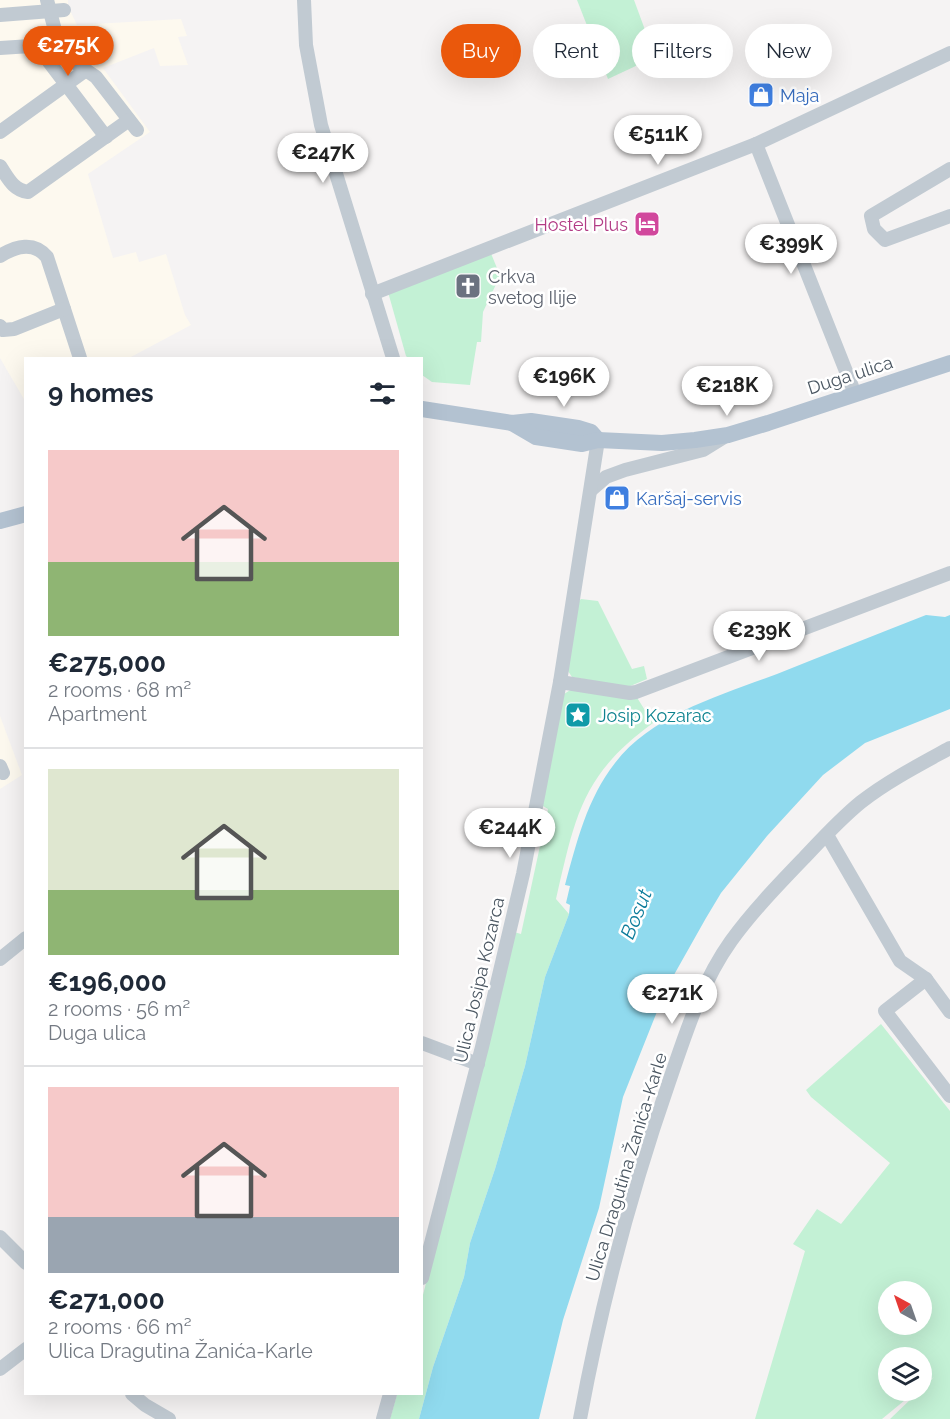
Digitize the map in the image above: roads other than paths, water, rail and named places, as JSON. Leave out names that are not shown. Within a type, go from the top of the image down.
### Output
[{"type":"main road","name":"Duga ulica","points":[[423,408],[513,423],[536,437],[582,444],[598,440],[662,443],[728,435],[950,363]]},
{"type":"main road","points":[[0,521],[24,515]]},
{"type":"street","points":[[304,0],[306,45],[321,125],[393,357]]},
{"type":"street","points":[[0,166],[13,186],[28,192],[105,137],[133,125],[96,77],[74,62],[63,51],[48,6]]},
{"type":"street","points":[[0,15],[48,6],[64,10]]},
{"type":"street","points":[[0,48],[35,47],[105,137]]},
{"type":"street","points":[[372,294],[756,144],[950,53]]},
{"type":"street","points":[[0,132],[86,70]]},
{"type":"street","points":[[756,144],[855,394]]},
{"type":"street","points":[[950,169],[871,216],[874,229],[885,240],[950,216]]},
{"type":"street","points":[[0,256],[11,249],[27,246],[41,249],[48,257],[80,357]]},
{"type":"street","points":[[0,326],[3,330],[14,330],[64,309]]},
{"type":"street","name":"Duga ulica","points":[[591,490],[606,477],[703,450],[728,435]]},
{"type":"street","name":"Ulica Josipa Kozarca","points":[[423,1270],[478,1064],[523,874],[560,682],[598,440]]},
{"type":"street","points":[[560,682],[636,692],[950,573]]},
{"type":"street","name":"Ulica Dragutina Žanića-Karle","points":[[580,1419],[603,1307],[651,1134],[690,1019],[708,979],[730,941],[771,893],[827,835],[861,803],[889,783],[950,748]]},
{"type":"street","points":[[827,835],[900,961],[926,979],[950,1012]]},
{"type":"street","points":[[0,959],[24,940]]},
{"type":"street","points":[[926,979],[885,1011],[950,1096]]},
{"type":"street","points":[[423,1043],[478,1064]]},
{"type":"street","points":[[0,1237],[24,1261]]},
{"type":"street","points":[[0,1369],[24,1350]]},
{"type":"street","points":[[133,1395],[169,1419]]},
{"type":"street","points":[[384,1419],[390,1395]]},
{"type":"water","name":"Bosut","points":[[926,615],[945,617],[950,615],[950,709],[865,743],[823,775],[767,836],[721,893],[666,989],[623,1097],[599,1208],[563,1320],[539,1419],[419,1419],[433,1367],[464,1277],[470,1243],[495,1169],[525,1066],[545,977],[569,914],[570,905],[566,903],[570,886],[565,885],[574,852],[590,806],[605,777],[631,746],[668,719],[712,698]]},
{"type":"place","name":"Maja","points":[[761,95]]},
{"type":"place","name":"Hostel Plus","points":[[647,224]]},
{"type":"place","name":"Crkva svetog Ilije","points":[[468,286]]},
{"type":"place","name":"Karšaj-servis","points":[[617,498]]},
{"type":"place","name":"Josip Kozarac","points":[[578,715]]}]
